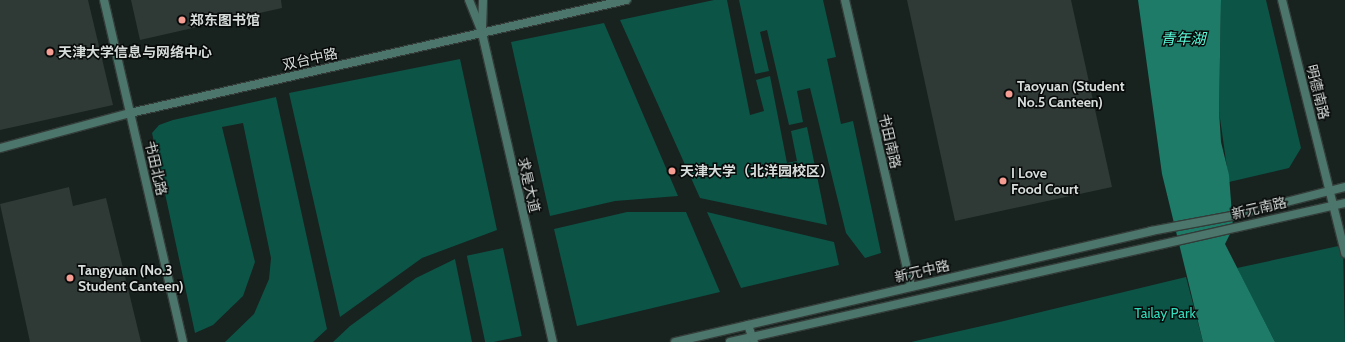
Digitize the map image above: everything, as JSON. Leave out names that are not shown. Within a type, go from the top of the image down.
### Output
[{"type":"street","name":"书田北路","points":[[104,0],[183,342]]},
{"type":"street","name":"求是大道","points":[[469,0],[482,33],[552,342]]},
{"type":"street","name":"求是大道","points":[[482,33],[483,0]]},
{"type":"street","name":"双台中路","points":[[0,148],[130,114],[626,0]]},
{"type":"street","name":"书田南路","points":[[845,0],[911,288]]},
{"type":"street","name":"明德南路","points":[[1282,0],[1345,253]]},
{"type":"street","points":[[1329,191],[1345,187]]},
{"type":"street","name":"新元中路","points":[[674,342],[1176,227],[1232,216],[1329,191]]},
{"type":"street","name":"新元南路","points":[[1179,240],[1345,203]]},
{"type":"street","name":"新元中路","points":[[730,342],[753,339],[1179,240]]},
{"type":"street","points":[[748,325],[753,339]]},
{"type":"green space","points":[[714,0],[727,0],[750,115],[764,111],[756,80],[770,76],[787,163],[797,161],[791,131],[807,127],[827,225],[700,198],[620,20]]},
{"type":"green space","points":[[739,0],[823,0],[836,57],[827,59],[841,124],[853,121],[881,253],[865,258],[846,233],[810,88],[797,91],[803,122],[789,125],[767,30],[760,32],[769,71],[755,74]]},
{"type":"green space","points":[[1221,0],[1266,0],[1301,148],[1289,168],[1229,182],[1219,111]]},
{"type":"green space","points":[[604,23],[678,196],[615,201],[550,216],[511,42]]},
{"type":"green space","points":[[460,59],[497,230],[422,258],[340,317],[289,93]]},
{"type":"green space","points":[[276,97],[327,329],[313,342],[225,342],[254,314],[269,279],[271,258],[243,123],[222,127],[255,262],[243,296],[213,325],[195,333],[152,133],[159,125],[173,120]]},
{"type":"green space","points":[[627,212],[686,212],[720,292],[577,326],[554,229]]},
{"type":"green space","points":[[707,212],[834,242],[839,265],[741,288]]},
{"type":"green space","points":[[1343,245],[1345,342],[1275,342],[1237,268]]},
{"type":"green space","points":[[503,248],[522,336],[494,342],[485,342],[467,256]]},
{"type":"green space","points":[[455,259],[472,342],[333,342],[350,326],[416,278]]},
{"type":"green space","name":"Tailay Park","points":[[1186,277],[1203,342],[911,342],[1004,321]]},
{"type":"water","name":"青年湖","points":[[1138,0],[1221,0],[1219,111],[1221,142],[1229,175],[1233,228],[1225,244],[1275,342],[1203,342],[1162,174]]},
{"type":"building","name":"天津大学信息与网络中心","points":[[0,0],[88,0],[113,105],[0,130]]},
{"type":"building","name":"郑东图书馆","points":[[131,0],[281,0],[282,8],[140,40]]},
{"type":"building","name":"Taoyuan (Student No.5 Canteen)","points":[[907,0],[1071,0],[1112,187],[955,221]]},
{"type":"building","name":"Tangyuan (No.3 Student Canteen)","points":[[69,187],[73,206],[106,198],[141,342],[30,342],[0,204]]},
{"type":"place","name":"郑东图书馆","points":[[182,20]]},
{"type":"place","name":"天津大学信息与网络中心","points":[[50,52]]},
{"type":"place","name":"Taoyuan (Student No.5 Canteen)","points":[[1009,94]]},
{"type":"place","name":"天津大学（北洋园校区）","points":[[672,171]]},
{"type":"place","name":"I Love Food Court","points":[[1003,181]]},
{"type":"place","name":"Tangyuan (No.3 Student Canteen)","points":[[70,278]]}]
